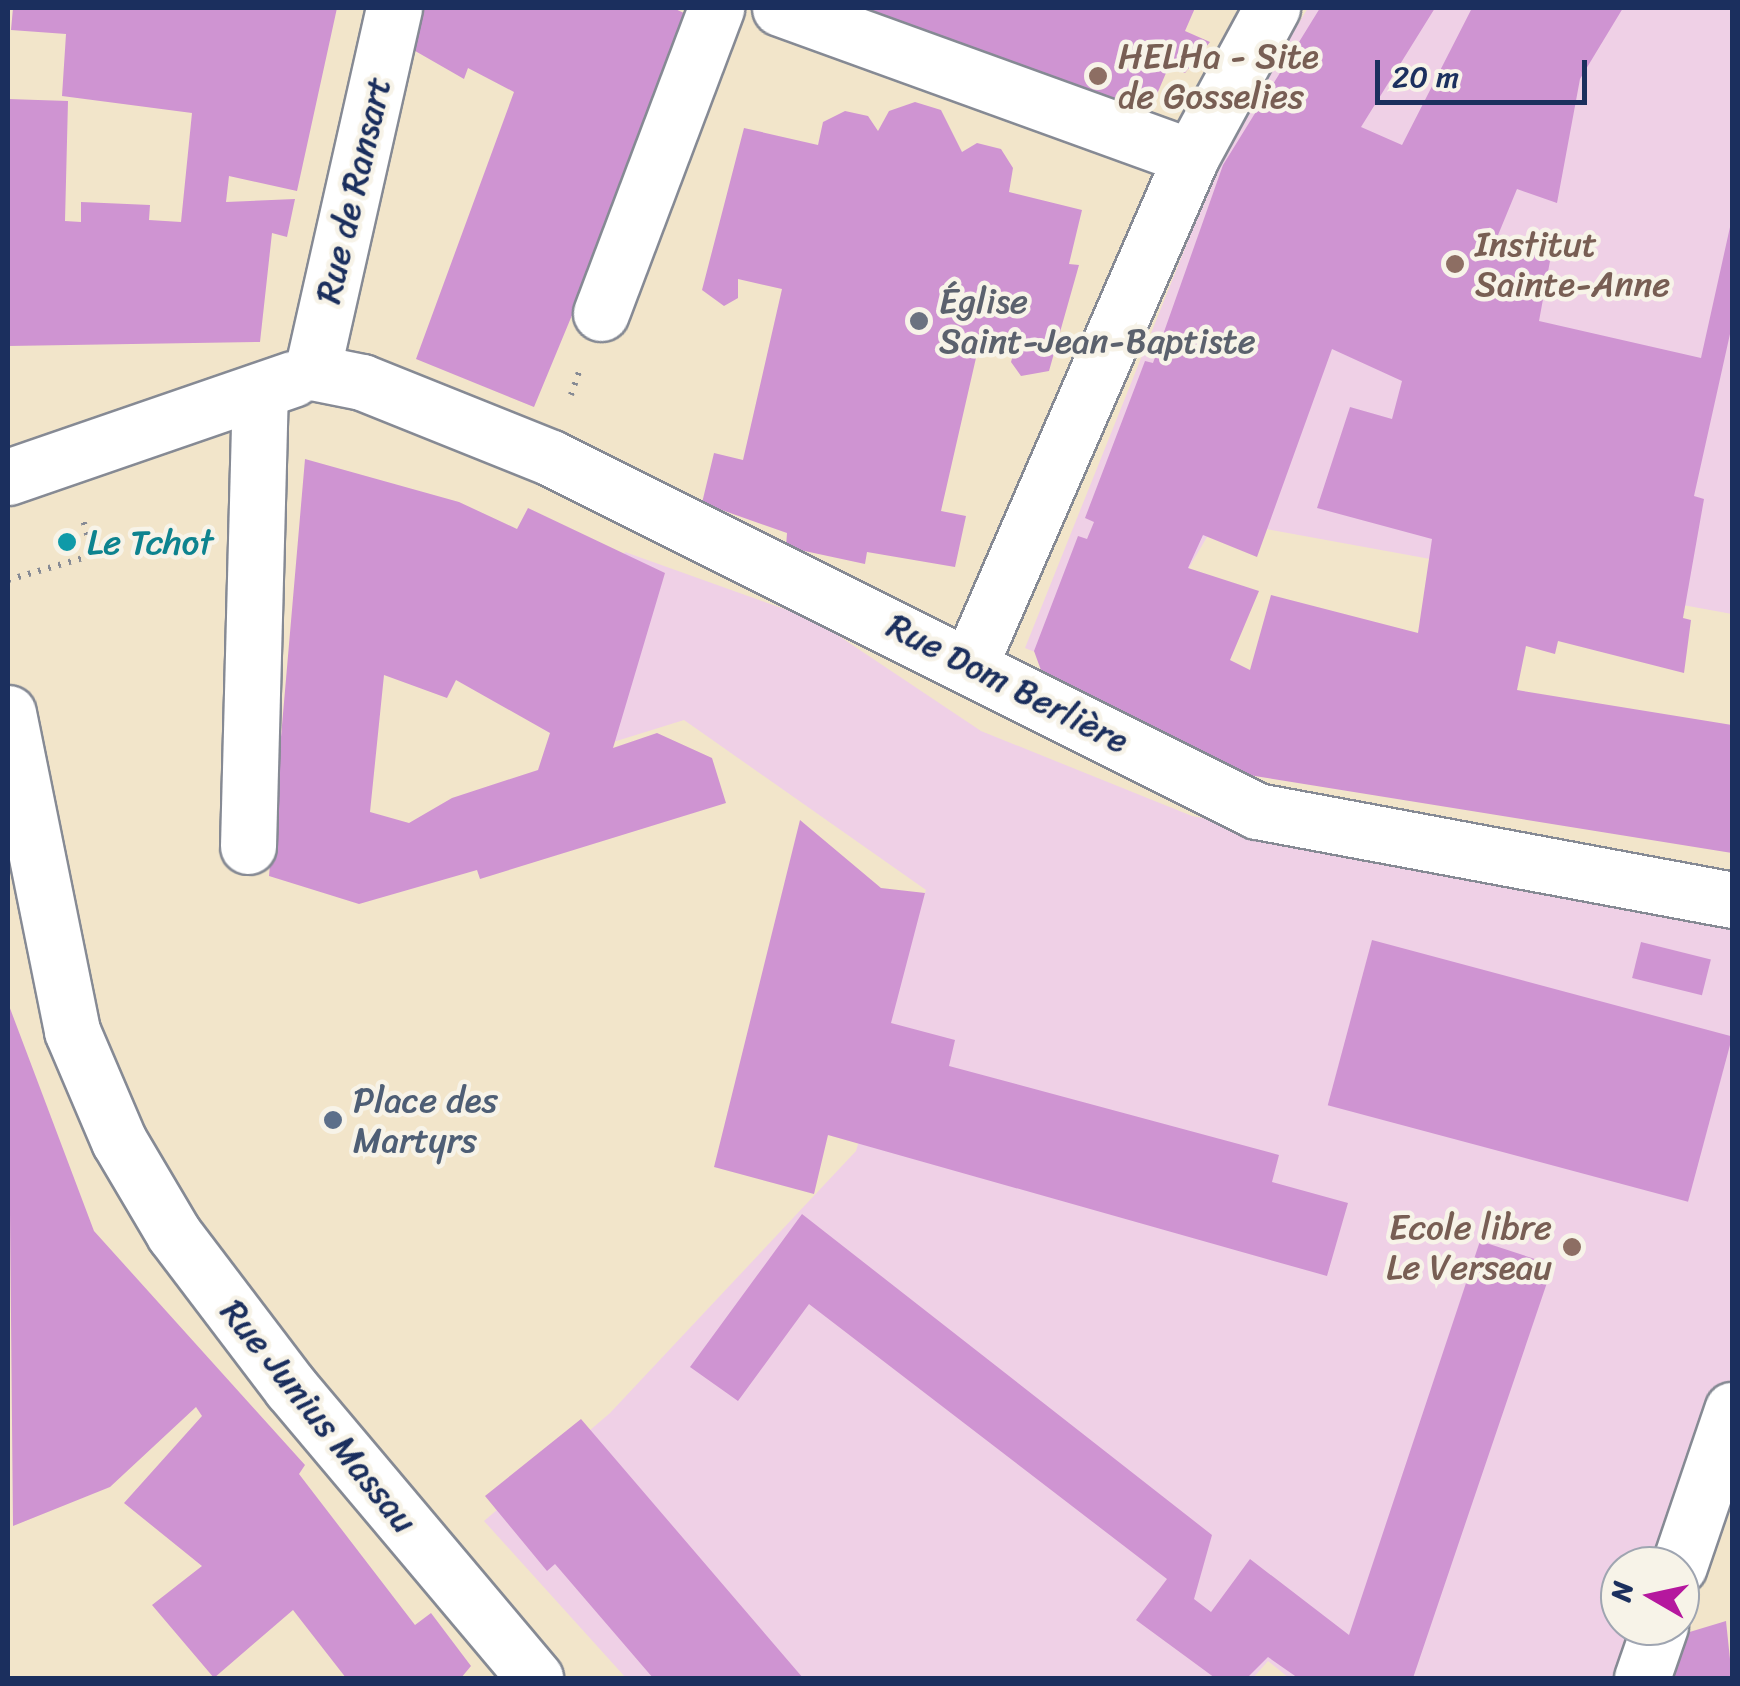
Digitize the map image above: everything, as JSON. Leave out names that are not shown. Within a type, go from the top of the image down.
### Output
[{"type":"street","name":"Rue de Ransart","points":[[312,372],[394,8]]},
{"type":"street","points":[[601,312],[716,8]]},
{"type":"street","points":[[780,8],[1191,157]]},
{"type":"street","points":[[971,662],[1191,157],[1272,8]]},
{"type":"street","points":[[8,477],[312,372]]},
{"type":"street","name":"Rue Dom Berlière","points":[[312,372],[362,382],[551,458],[971,662],[1257,811],[1732,900]]},
{"type":"street","points":[[248,846],[260,392]]},
{"type":"street","name":"Rue Junius Massau","points":[[8,714],[72,1031],[120,1142],[174,1234],[291,1388],[535,1678]]},
{"type":"street","points":[[1687,1546],[1732,1410]]},
{"type":"street","points":[[1642,1678],[1653,1646]]},
{"type":"path","points":[[551,458],[601,312]]},
{"type":"path","points":[[8,580],[92,555]]},
{"type":"shaded area","name":"Institut Sainte-Anne","points":[[1308,8],[1732,8],[1732,614],[1217,520],[1119,686],[1025,648],[1230,136]]},
{"type":"shaded area","points":[[625,552],[815,620],[981,731],[1192,816],[1732,923],[1732,1394],[1675,1546],[1600,1546],[1600,1646],[1637,1646],[1625,1678],[1289,1678],[1268,1661],[1253,1678],[626,1678],[484,1521],[610,1413],[856,1151],[886,1048],[881,1008],[926,890],[684,720],[549,762]]},
{"type":"building","points":[[13,8],[337,8],[297,191],[229,176],[226,202],[295,199],[287,237],[272,233],[260,342],[8,346],[8,99],[68,101],[65,221],[81,222],[81,202],[150,205],[149,220],[181,222],[192,113],[62,96],[66,34],[11,30]]},
{"type":"building","points":[[425,8],[673,8],[695,18],[534,407],[416,359],[514,92],[468,68],[464,79],[410,48]]},
{"type":"building","points":[[839,8],[1195,8],[1185,31],[1210,42],[1185,73],[1169,66],[1145,122]]},
{"type":"building","name":"Institut Sainte-Anne","points":[[1320,8],[1435,8],[1361,127],[1402,145],[1472,8],[1623,8],[1580,79],[1557,203],[1517,189],[1496,240],[1550,261],[1539,321],[1701,358],[1732,218],[1732,325],[1694,496],[1704,499],[1683,618],[1691,620],[1684,673],[1558,641],[1555,654],[1526,646],[1517,690],[1732,725],[1732,853],[1218,770],[1046,684],[1034,651],[1078,536],[1087,539],[1094,522],[1085,518],[1145,361],[1153,363],[1223,165]],"holes":[[[1332,349],[1402,381],[1392,419],[1350,407],[1317,508],[1432,539],[1418,633],[1271,595],[1250,670],[1230,660],[1259,591],[1188,568],[1203,535],[1257,557]]]},
{"type":"building","name":"Église Saint-Jean-Baptiste","points":[[915,102],[941,110],[962,152],[977,143],[1001,149],[1013,168],[1009,192],[1082,210],[1069,264],[1079,265],[1049,371],[1021,376],[1011,362],[1016,345],[981,336],[941,511],[966,516],[955,567],[867,552],[865,564],[786,547],[787,533],[702,503],[714,453],[743,460],[782,289],[738,279],[738,298],[724,306],[702,290],[744,128],[818,145],[823,122],[845,111],[868,116],[878,131],[889,111]]},
{"type":"building","points":[[305,459],[459,502],[517,529],[528,508],[665,573],[613,748],[657,733],[712,758],[726,803],[480,879],[477,870],[359,904],[269,876]],"holes":[[[384,675],[447,698],[456,680],[550,733],[538,770],[452,798],[409,823],[370,812]]]},
{"type":"building","points":[[800,820],[881,888],[925,893],[891,1023],[955,1040],[949,1066],[1279,1155],[1272,1182],[1348,1203],[1327,1276],[828,1135],[814,1194],[714,1167]]},
{"type":"building","points":[[1372,940],[1732,1036],[1688,1202],[1328,1105]]},
{"type":"building","points":[[1641,942],[1711,959],[1702,995],[1632,978]]},
{"type":"building","points":[[8,1003],[94,1231],[305,1465],[299,1474],[415,1625],[431,1613],[471,1666],[461,1678],[346,1678],[293,1610],[214,1678],[152,1605],[202,1566],[124,1503],[202,1416],[196,1407],[110,1487],[13,1526]]},
{"type":"building","points":[[802,1214],[1212,1535],[1194,1599],[1211,1612],[1250,1559],[1349,1635],[1480,1241],[1553,1265],[1413,1678],[1298,1678],[1268,1657],[1247,1678],[1215,1678],[1136,1620],[1167,1579],[809,1304],[738,1401],[690,1367]]},
{"type":"building","points":[[581,1419],[803,1678],[653,1678],[555,1564],[547,1571],[485,1496]]},
{"type":"building","points":[[1726,1621],[1732,1678],[1659,1678],[1670,1646],[1700,1646],[1700,1629]]},
{"type":"place","name":"HELHa - Site de Gosselies","points":[[1098,76]]},
{"type":"place","name":"Institut Sainte-Anne","points":[[1455,264]]},
{"type":"place","name":"Église Saint-Jean-Baptiste","points":[[919,321]]},
{"type":"place","name":"Le Tchot","points":[[67,542]]},
{"type":"place","name":"Place des Martyrs","points":[[333,1120]]},
{"type":"place","name":"Ecole libre Le Verseau","points":[[1572,1247]]}]
